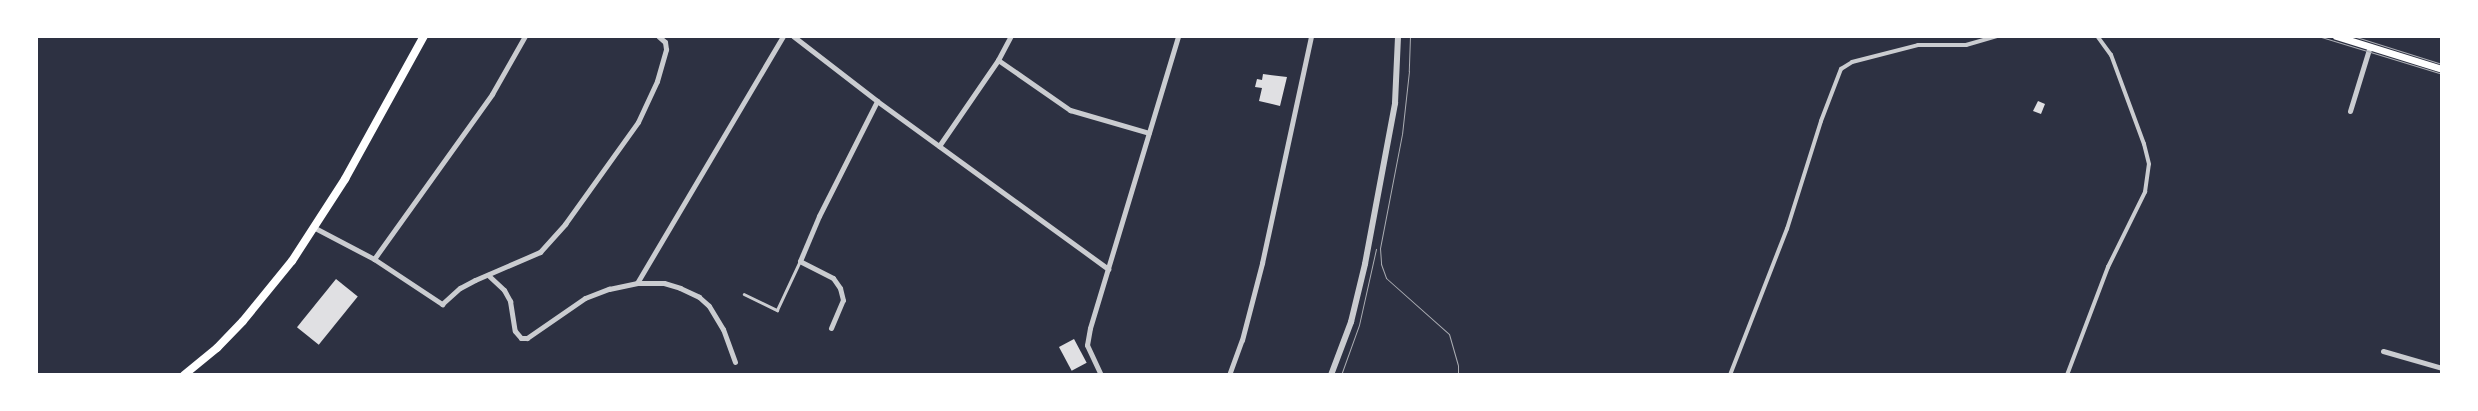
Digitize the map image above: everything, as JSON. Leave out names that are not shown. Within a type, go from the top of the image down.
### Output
[{"type":"main road","points":[[184,375],[217,348],[243,322],[268,293],[315,228],[367,140],[424,36]]},
{"type":"main road","points":[[2336,36],[2442,69]]},
{"type":"street","points":[[374,259],[487,101],[525,36]]},
{"type":"street","points":[[315,228],[374,259],[442,304],[460,288],[502,266],[540,252],[565,224],[638,122],[657,81],[666,48],[665,42],[658,36]]},
{"type":"street","points":[[637,283],[783,36]]},
{"type":"street","points":[[793,36],[877,101],[1108,269]]},
{"type":"street","points":[[939,146],[998,60],[1011,36]]},
{"type":"street","points":[[1100,375],[1087,345],[1178,36]]},
{"type":"street","points":[[1230,375],[1242,340],[1262,263],[1311,36]]},
{"type":"street","points":[[1331,375],[1351,322],[1365,264],[1395,103],[1398,36]]},
{"type":"street","points":[[1730,375],[1787,229],[1821,121],[1841,69],[1852,62],[1918,45],[1966,45],[1998,36]]},
{"type":"street","points":[[2068,375],[2108,267],[2145,192],[2149,164],[2144,144],[2111,55],[2097,36]]},
{"type":"street","points":[[2350,111],[2370,46]]},
{"type":"street","points":[[998,60],[1070,110],[1149,133]]},
{"type":"street","points":[[831,328],[843,300],[840,288],[833,278],[800,261],[819,216],[877,101]]},
{"type":"street","points":[[488,275],[504,290],[510,301],[515,331],[521,338],[527,338],[585,298],[637,283],[664,283],[680,288],[699,297],[709,306],[723,329],[735,362]]},
{"type":"street","points":[[2383,350],[2442,368]]},
{"type":"lane","points":[[744,294],[778,310],[800,261]]},
{"type":"building","points":[[1263,74],[1287,77],[1280,106],[1259,101],[1262,88],[1255,87],[1257,79],[1262,80]]},
{"type":"building","points":[[2038,101],[2045,104],[2041,114],[2033,111]]},
{"type":"building","points":[[336,279],[358,297],[319,345],[297,327]]},
{"type":"building","points":[[1074,339],[1087,363],[1072,371],[1059,347]]},
{"type":"tram line","points":[[1410,36],[1409,71],[1402,134],[1380,248],[1381,264],[1386,278],[1449,334],[1458,365],[1458,375]]},
{"type":"tram line","points":[[2318,36],[2442,74]]},
{"type":"tram line","points":[[2353,36],[2442,64]]},
{"type":"tram line","points":[[1341,375],[1359,325],[1376,249]]}]
